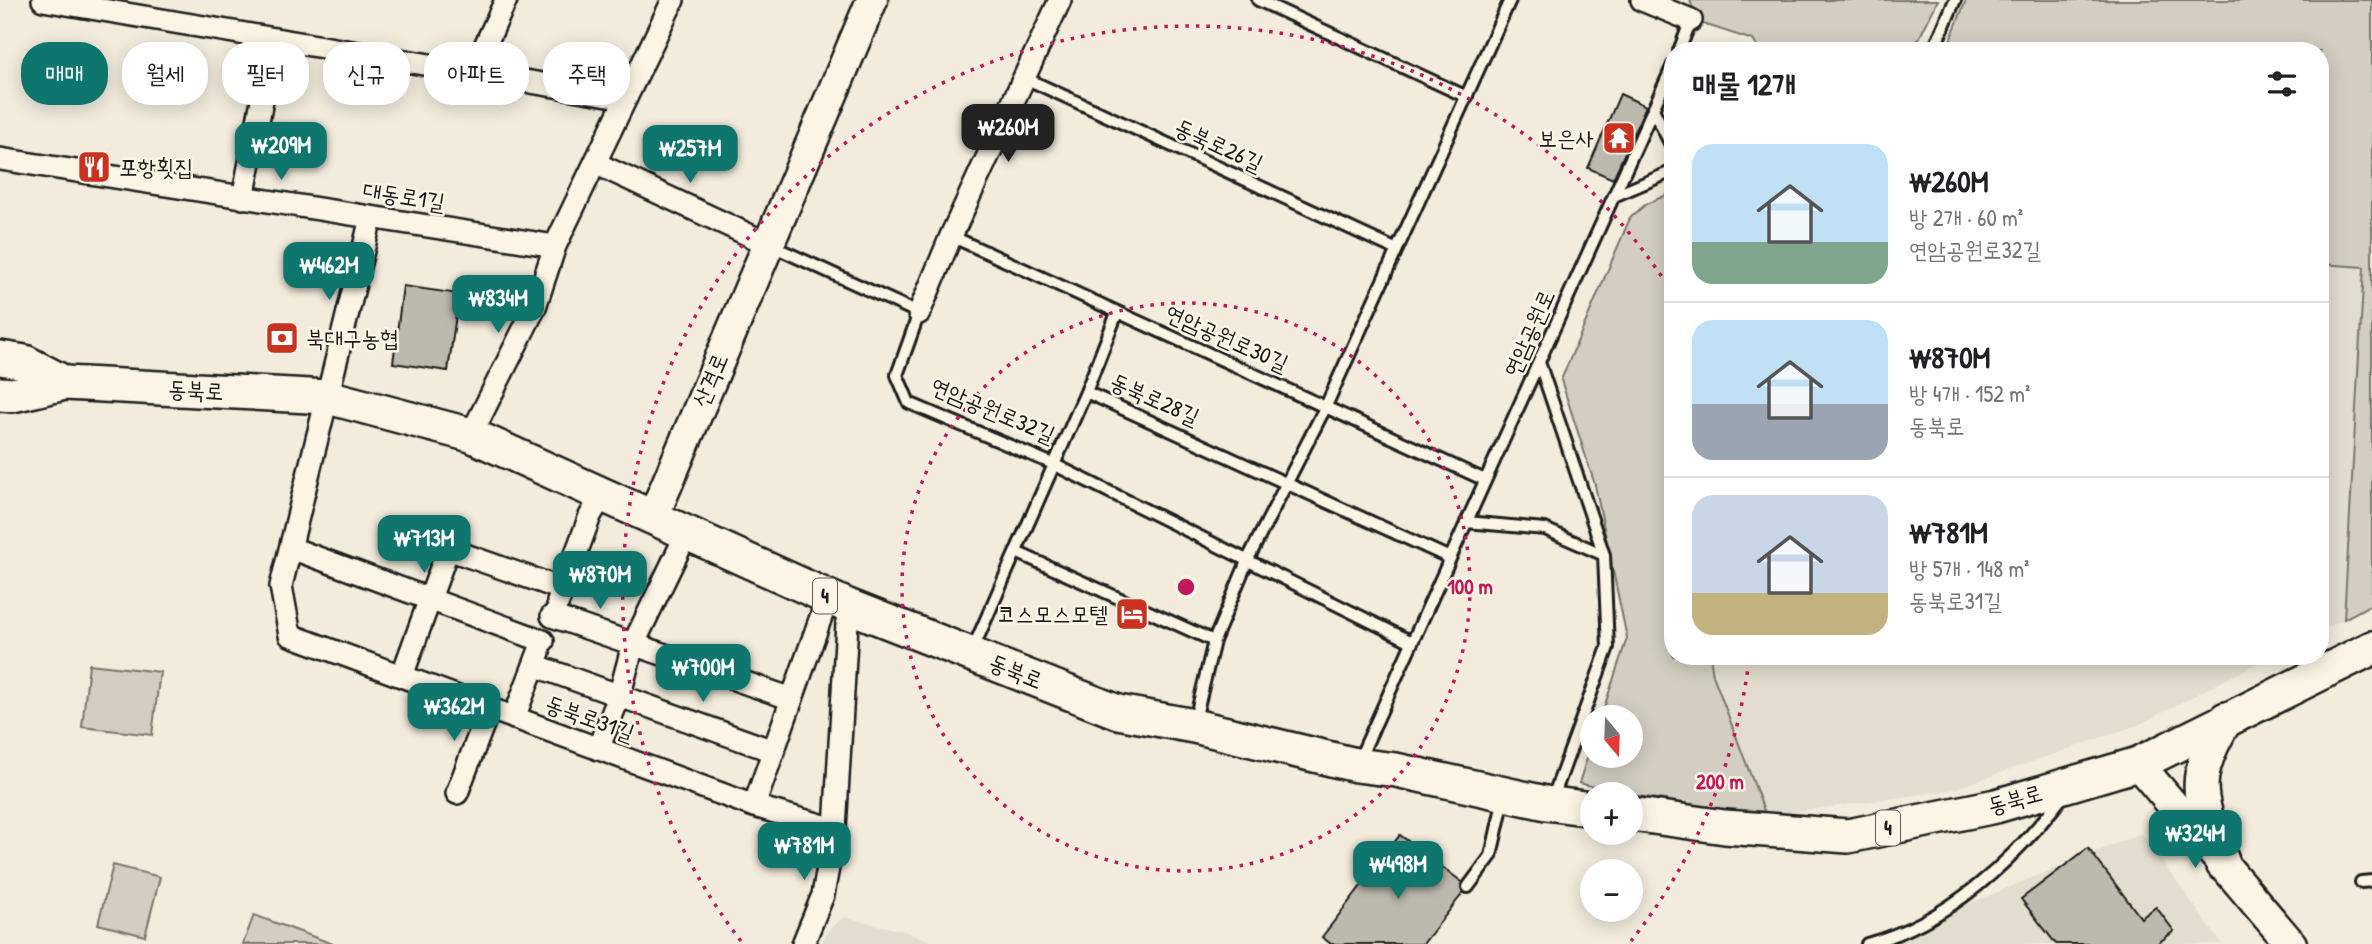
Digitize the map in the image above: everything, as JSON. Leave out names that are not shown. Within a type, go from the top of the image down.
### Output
[{"type":"main road","name":"동북로","points":[[0,358],[25,362],[65,383]]},
{"type":"main road","name":"동북로","points":[[0,394],[13,395],[65,383],[328,397],[471,435],[838,602],[1118,712],[1194,726],[1356,765],[1396,770],[1580,807]]},
{"type":"main road","name":"동북로","points":[[1643,816],[1724,827],[1848,836],[1996,806],[2138,764],[2372,648]]},
{"type":"main road","points":[[2226,719],[2207,750],[2200,778],[2200,800],[2231,873]]},
{"type":"street","points":[[43,0],[107,5],[274,39],[424,64]]},
{"type":"street","points":[[487,42],[506,0]]},
{"type":"street","points":[[630,89],[673,0]]},
{"type":"street","name":"산격로","points":[[653,517],[872,0]]},
{"type":"street","name":"연암공원로32길","points":[[919,313],[951,236],[1060,0]]},
{"type":"street","points":[[1642,0],[1691,20]]},
{"type":"street","points":[[243,198],[274,39]]},
{"type":"street","points":[[471,435],[535,307],[555,246],[622,105]]},
{"type":"street","name":"대동로1길","points":[[0,159],[555,246]]},
{"type":"street","points":[[594,163],[768,244]]},
{"type":"street","points":[[328,397],[371,218]]},
{"type":"street","name":"동북로31길","points":[[328,397],[281,586],[290,635],[754,806],[835,829]]},
{"type":"street","points":[[514,718],[590,516],[603,494]]},
{"type":"street","points":[[598,749],[619,697],[633,645],[687,533]]},
{"type":"street","points":[[291,548],[543,641]]},
{"type":"street","points":[[402,676],[428,598],[448,549],[562,589]]},
{"type":"street","points":[[754,806],[792,699],[838,602]]},
{"type":"street","points":[[803,944],[823,895],[835,829],[838,602]]},
{"type":"street","points":[[552,616],[792,699]]},
{"type":"street","points":[[534,665],[773,751]]},
{"type":"street","points":[[457,793],[489,709]]},
{"type":"street","points":[[2138,764],[2291,944]]},
{"type":"street","points":[[2231,873],[2263,944]]},
{"type":"lane","points":[[1258,0],[1468,97]]},
{"type":"lane","points":[[1194,726],[1214,641],[1248,559],[1326,406],[1510,0]]},
{"type":"lane","points":[[1937,42],[1955,0]]},
{"type":"lane","points":[[1682,42],[1691,20]]},
{"type":"lane","name":"동북로26길","points":[[1025,78],[1395,250]]},
{"type":"lane","name":"연암공원로","points":[[1356,765],[1664,85]]},
{"type":"lane","points":[[1653,109],[1664,131]]},
{"type":"lane","points":[[1614,195],[1664,175]]},
{"type":"lane","name":"연암공원로30길","points":[[951,236],[1485,480]]},
{"type":"lane","points":[[768,244],[919,313]]},
{"type":"lane","name":"연암공원로32길","points":[[919,313],[897,375],[909,403],[1053,464],[1412,642]]},
{"type":"lane","name":"동북로28길","points":[[970,653],[1086,391],[1117,313]]},
{"type":"lane","points":[[1539,362],[1604,555],[1608,647],[1551,803]]},
{"type":"lane","name":"동북로28길","points":[[1086,391],[1286,484]]},
{"type":"lane","points":[[1286,484],[1450,558]]},
{"type":"lane","points":[[1466,522],[1545,528],[1604,555]]},
{"type":"lane","points":[[1016,552],[1214,641]]},
{"type":"lane","points":[[1867,944],[1921,926],[1968,893],[2029,840],[2074,783]]},
{"type":"lane","points":[[1468,887],[1491,856],[1505,794]]},
{"type":"shaded area","points":[[1690,0],[1938,0],[1917,42],[1754,42],[1697,22]]},
{"type":"shaded area","points":[[1966,0],[2372,0],[2372,604],[2344,619],[2364,267],[2329,265],[2329,42],[1950,42]]},
{"type":"shaded area","points":[[1664,196],[1664,665],[1711,665],[1766,816],[1643,797],[1643,782],[1579,783],[1584,768],[1643,768],[1643,705],[1605,705],[1627,638],[1595,485],[1561,380],[1630,218],[1646,204]]},
{"type":"shaded area","points":[[2329,265],[2364,267],[2344,619],[2329,627]]},
{"type":"shaded area","points":[[89,664],[160,672],[152,735],[82,727]]},
{"type":"shaded area","points":[[1711,665],[2254,665],[2140,724],[1951,790],[1766,816]]},
{"type":"shaded area","points":[[2142,833],[2222,944],[1870,944]]},
{"type":"shaded area","points":[[113,865],[160,877],[145,936],[98,924]]},
{"type":"shaded area","points":[[254,915],[333,944],[243,944]]},
{"type":"shaded area","points":[[843,917],[904,931],[939,944],[821,944],[826,933]]},
{"type":"building","name":"보은사","points":[[1620,94],[1646,106],[1613,179],[1588,168]]},
{"type":"building","points":[[403,286],[459,294],[448,371],[393,363]]},
{"type":"building","points":[[1400,835],[1462,882],[1463,893],[1423,944],[1331,944],[1322,937]]},
{"type":"building","points":[[2088,848],[2141,918],[2156,907],[2174,931],[2157,944],[2056,944],[2021,899]]},
{"type":"place","name":"보은사","points":[[1619,138]]},
{"type":"place","name":"포항횟집","points":[[94,167]]},
{"type":"place","name":"북대구농협","points":[[282,338]]},
{"type":"place","name":"코스모스모텔","points":[[1132,614]]}]
